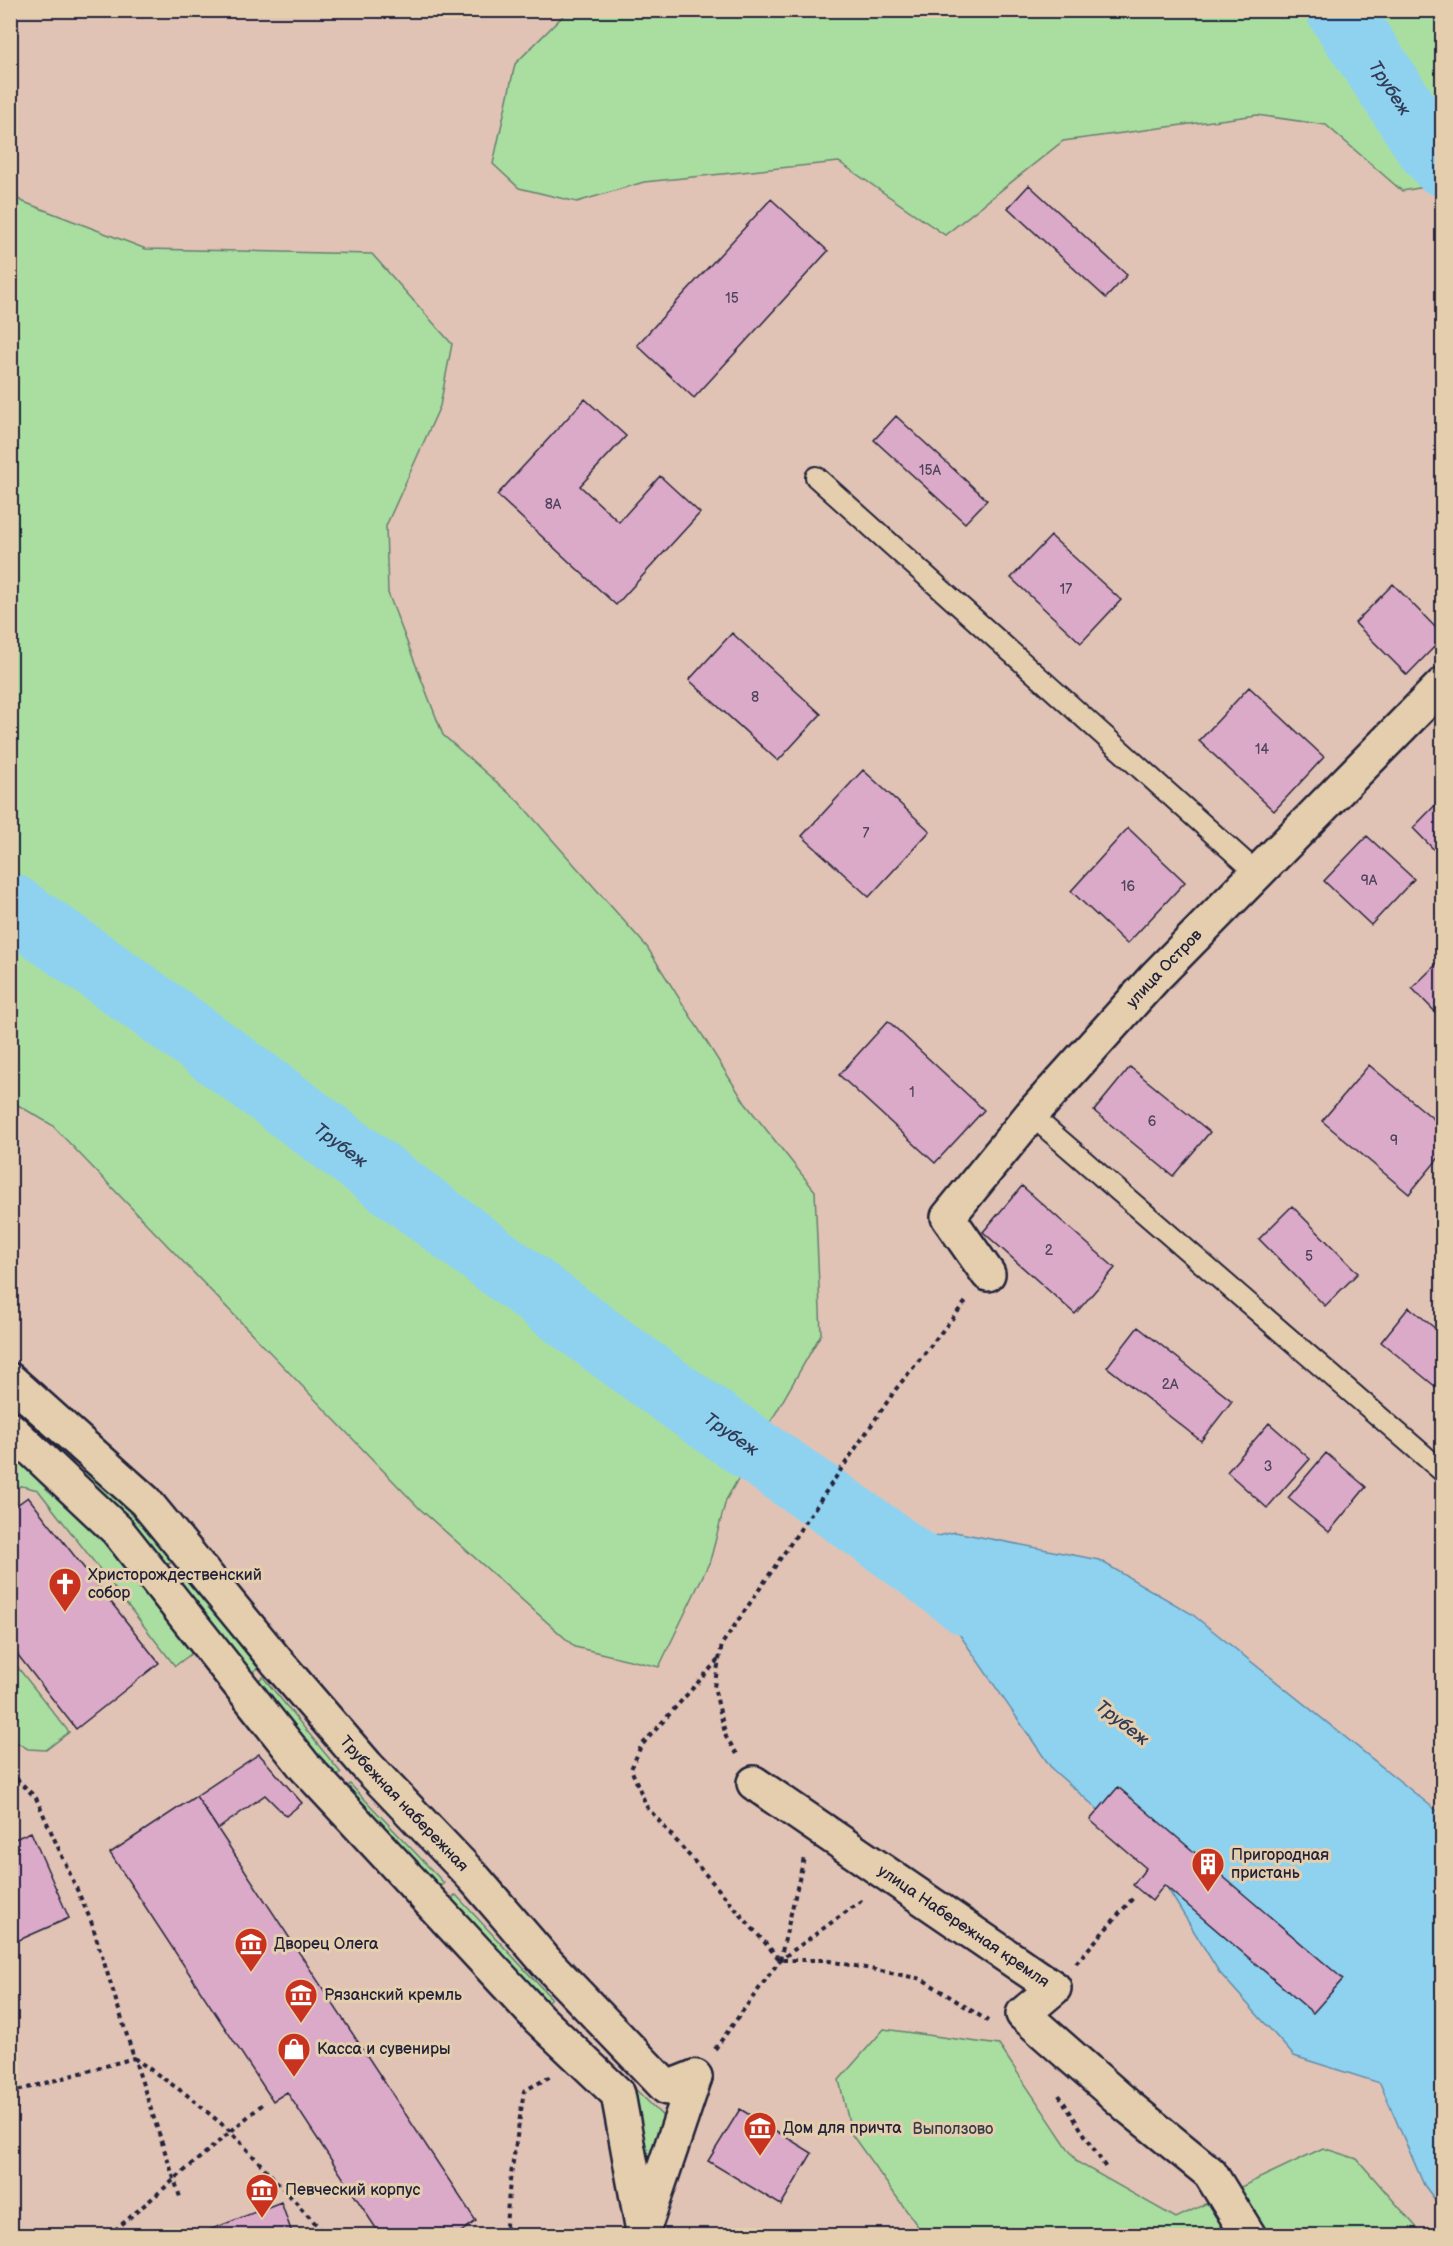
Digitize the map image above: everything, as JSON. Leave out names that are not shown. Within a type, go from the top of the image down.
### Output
[{"type":"street","name":"улица Остров","points":[[988,1274],[948,1217],[1031,1115],[1156,976],[1443,685]]},
{"type":"street","name":"Трубежная набережная","points":[[10,1380],[145,1501],[278,1664],[367,1766],[474,1878],[548,1964],[667,2088],[695,2077]]},
{"type":"street","points":[[10,1429],[117,1530],[305,1767],[539,2019],[618,2094],[642,2233]]},
{"type":"street","name":"улица Набережная кремля","points":[[754,1783],[1054,1988],[1023,2014],[1130,2108],[1210,2173],[1249,2235]]},
{"type":"street","points":[[642,2233],[695,2077]]},
{"type":"lane","points":[[816,477],[1257,873]]},
{"type":"lane","points":[[1031,1115],[1443,1471]]},
{"type":"path","points":[[776,1561],[896,1389],[988,1274]]},
{"type":"path","points":[[719,1660],[641,1746],[630,1769],[647,1807],[780,1960],[824,1960],[922,1978],[989,2022]]},
{"type":"path","points":[[10,1772],[36,1798],[91,1922],[181,2200]]},
{"type":"path","points":[[695,2077],[780,1960]]},
{"type":"path","points":[[10,2093],[134,2058]]},
{"type":"path","points":[[134,2058],[187,2095],[230,2131],[327,2235]]},
{"type":"path","points":[[505,2235],[510,2181],[524,2091],[552,2076],[586,2064]]},
{"type":"path","points":[[1058,2093],[1106,2168]]},
{"type":"path","points":[[108,2235],[264,2103]]},
{"type":"green space","points":[[569,10],[1442,11],[1442,184],[1402,191],[1326,125],[1257,115],[1063,141],[945,235],[839,162],[644,182],[577,202],[519,188],[493,164],[515,64]]},
{"type":"green space","points":[[11,192],[21,201],[146,249],[372,254],[452,344],[440,406],[386,526],[388,593],[443,735],[519,802],[647,947],[745,1103],[815,1191],[821,1334],[726,1500],[710,1561],[659,1667],[575,1647],[420,1509],[52,1125],[11,1101]]},
{"type":"green space","points":[[10,1391],[80,1454],[66,1466],[11,1418]]},
{"type":"green space","points":[[11,1460],[18,1461],[60,1488],[200,1647],[175,1666],[38,1490],[22,1486],[11,1488]]},
{"type":"green space","points":[[91,1465],[175,1560],[162,1568],[76,1479]]},
{"type":"green space","points":[[184,1572],[258,1668],[245,1678],[172,1582]]},
{"type":"green space","points":[[11,1659],[69,1732],[46,1750],[28,1749],[11,1739]]},
{"type":"green space","points":[[263,1677],[341,1773],[330,1784],[249,1686]]},
{"type":"green space","points":[[350,1784],[444,1883],[431,1894],[339,1795]]},
{"type":"green space","points":[[456,1895],[551,1998],[538,2010],[442,1907]]},
{"type":"green space","name":"Выползово","points":[[884,2029],[999,2045],[1077,2162],[1176,2218],[1323,2148],[1357,2159],[1418,2229],[1427,2235],[924,2235],[852,2135],[839,2080]]},
{"type":"green space","points":[[630,2084],[675,2128],[646,2203]]},
{"type":"water","points":[[955,1532],[1099,1560],[1192,1614],[1442,1815],[1442,2209],[1424,2185],[1380,2083],[1294,2056],[1219,1972],[1144,1850],[1052,1769],[951,1622],[893,1566],[896,1546]]},
{"type":"building","points":[[1029,185],[1127,275],[1106,298],[1008,208]]},
{"type":"building","points":[[771,199],[828,251],[694,398],[637,345]]},
{"type":"building","points":[[585,399],[626,436],[580,486],[619,522],[660,476],[700,513],[616,605],[497,495]]},
{"type":"building","points":[[896,416],[987,500],[965,523],[874,440]]},
{"type":"building","points":[[1051,536],[1121,600],[1081,643],[1011,578]]},
{"type":"building","points":[[1393,584],[1442,634],[1442,639],[1407,675],[1355,623]]},
{"type":"building","points":[[732,633],[821,714],[778,761],[689,680]]},
{"type":"building","points":[[1249,687],[1324,757],[1274,811],[1199,741]]},
{"type":"building","points":[[863,770],[930,831],[869,897],[802,836]]},
{"type":"building","points":[[1442,798],[1442,858],[1413,828]]},
{"type":"building","points":[[1128,828],[1185,882],[1127,944],[1071,891]]},
{"type":"building","points":[[1367,836],[1414,879],[1371,925],[1324,881]]},
{"type":"building","points":[[1442,959],[1442,1019],[1412,988]]},
{"type":"building","points":[[888,1021],[984,1110],[935,1163],[839,1075]]},
{"type":"building","points":[[1369,1065],[1442,1126],[1442,1154],[1409,1194],[1322,1121]]},
{"type":"building","points":[[1130,1067],[1210,1132],[1173,1176],[1094,1111]]},
{"type":"building","points":[[1022,1186],[1115,1268],[1075,1314],[983,1232]]},
{"type":"building","points":[[1292,1206],[1358,1273],[1325,1306],[1259,1239]]},
{"type":"building","points":[[1409,1307],[1442,1334],[1442,1392],[1381,1342]]},
{"type":"building","points":[[1138,1327],[1232,1401],[1201,1441],[1107,1367]]},
{"type":"building","points":[[1269,1423],[1310,1459],[1267,1508],[1227,1472]]},
{"type":"building","points":[[1326,1453],[1366,1487],[1329,1532],[1288,1498]]},
{"type":"building","name":"Христорождественский собор","points":[[28,1497],[159,1663],[76,1729],[10,1645],[10,1510]]},
{"type":"building","points":[[259,1754],[302,1803],[286,1816],[265,1795],[218,1829],[196,1796]]},
{"type":"building","name":"Пригородная пристань","points":[[1118,1787],[1343,1979],[1313,2013],[1164,1885],[1152,1901],[1133,1885],[1146,1868],[1090,1820]]},
{"type":"building","name":"Дворец Олега","points":[[196,1796],[476,2221],[455,2236],[381,2236],[287,2092],[273,2101],[110,1853]]},
{"type":"building","points":[[31,1832],[69,1918],[10,1944],[10,1841]]},
{"type":"building","name":"Дом для причта","points":[[740,2109],[812,2153],[781,2205],[708,2161]]},
{"type":"building","name":"Певческий корпус","points":[[281,2202],[293,2236],[194,2236]]},
{"type":"waterway","name":"Трубеж","points":[[1339,10],[1428,146],[1442,163]]},
{"type":"waterway","name":"Трубеж","points":[[10,906],[246,1075],[675,1394],[886,1541],[968,1603]]},
{"type":"place","name":"Христорождественский собор","points":[[65,1613]]},
{"type":"place","name":"Пригородная пристань","points":[[1208,1893]]},
{"type":"place","name":"Дворец Олега","points":[[251,1973]]},
{"type":"place","name":"Рязанский кремль","points":[[301,2024]]},
{"type":"place","name":"Касса и сувениры","points":[[294,2078]]},
{"type":"place","name":"Дом для причта","points":[[760,2157]]},
{"type":"place","name":"Певческий корпус","points":[[262,2219]]}]
